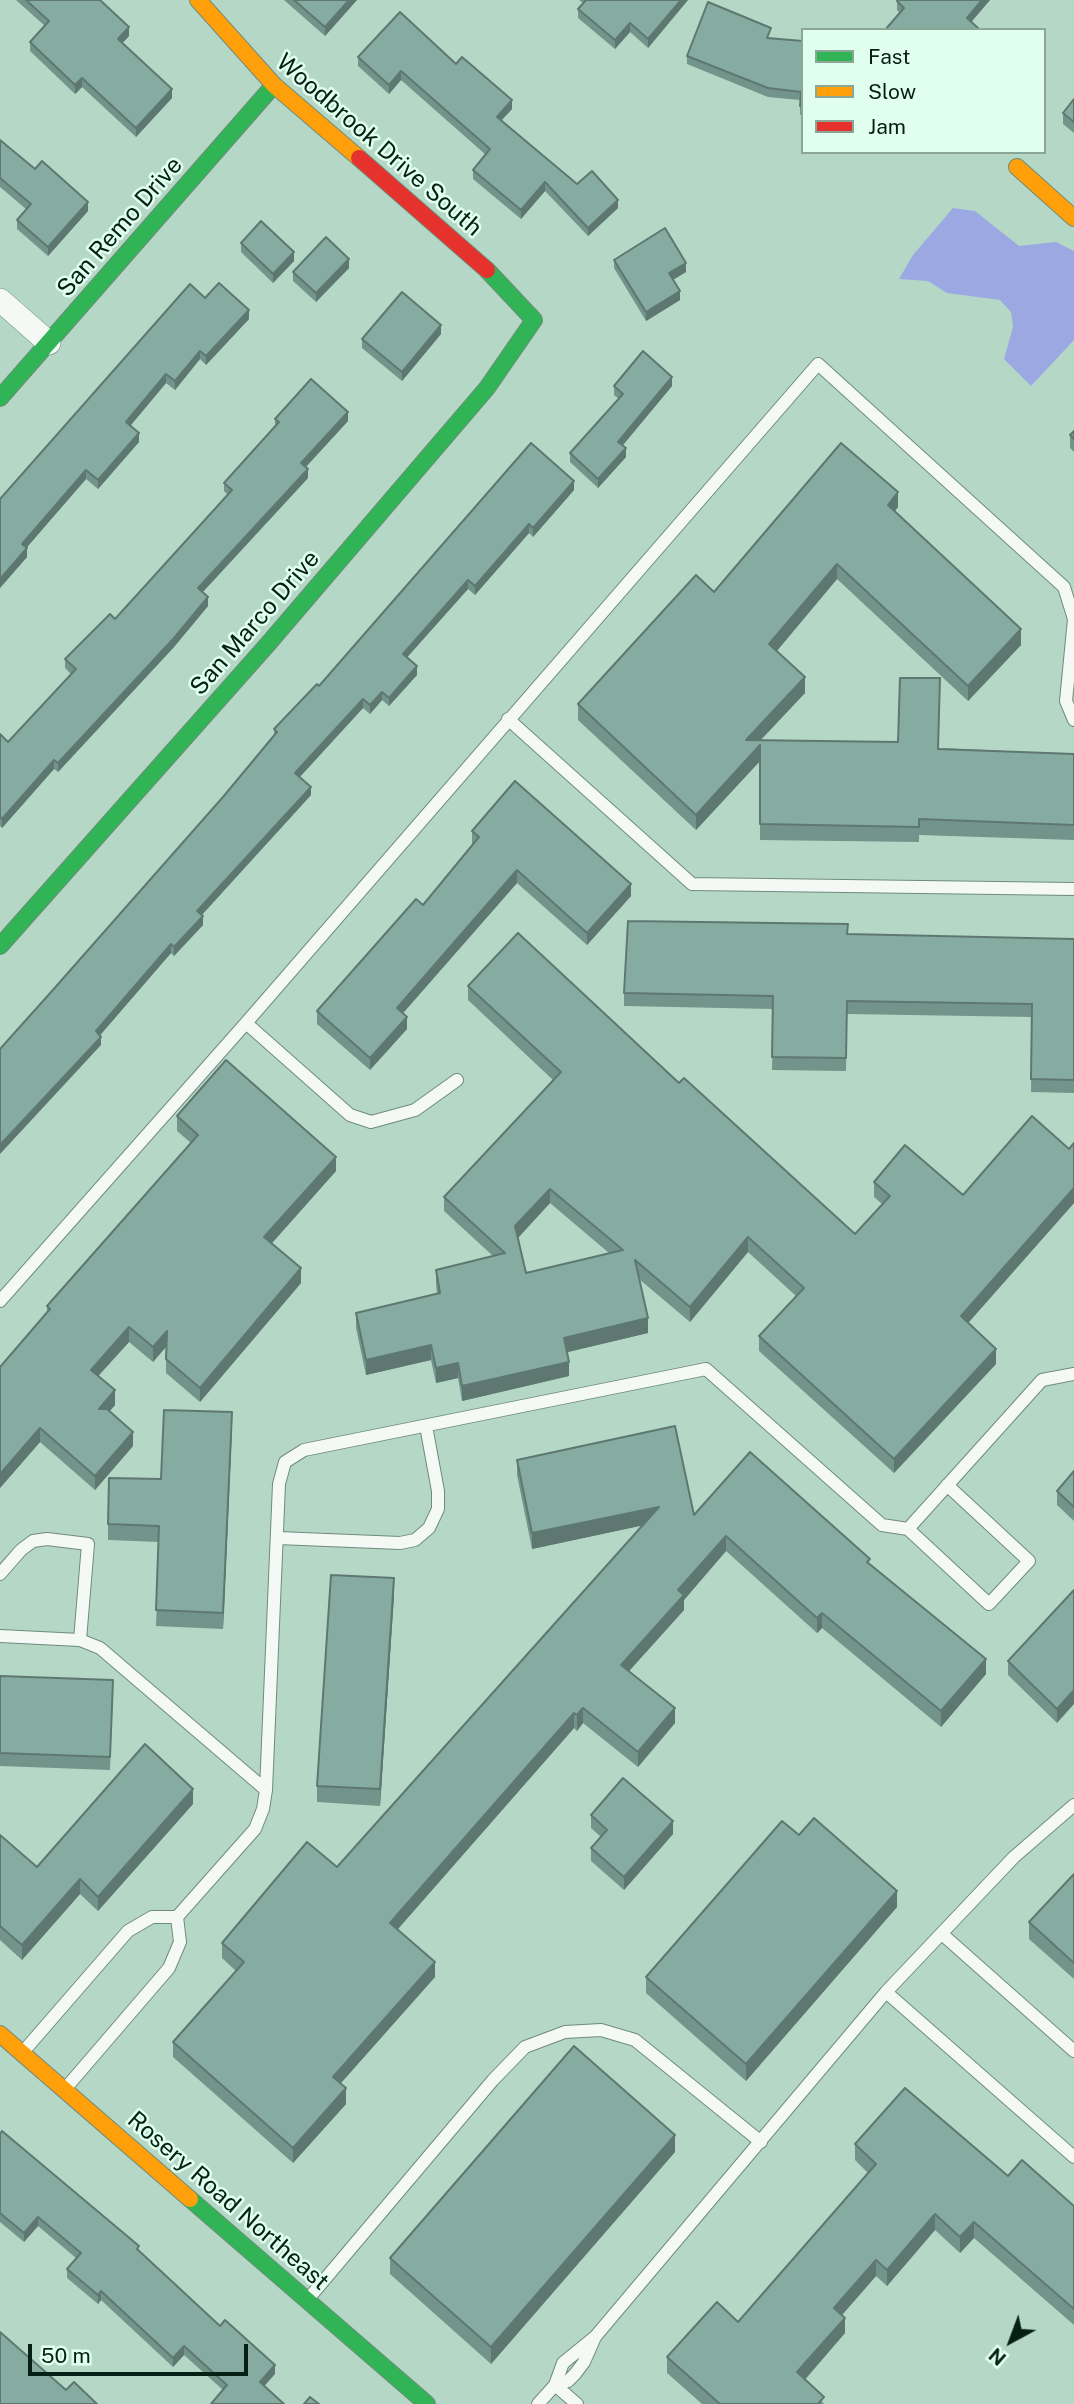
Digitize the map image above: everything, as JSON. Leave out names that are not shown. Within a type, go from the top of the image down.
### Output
[{"type":"street","name":"Woodbrook Drive South","points":[[198,0],[274,85],[481,263],[534,320]]},
{"type":"street","name":"San Remo Drive","points":[[0,398],[274,85]]},
{"type":"street","points":[[1017,167],[1074,218]]},
{"type":"street","points":[[0,300],[49,343]]},
{"type":"street","name":"San Marco Drive","points":[[0,946],[259,654],[487,388],[534,320]]},
{"type":"street","name":"Rosery Road Northeast","points":[[0,2034],[427,2404]]},
{"type":"lane","points":[[0,1301],[246,1023],[818,364],[1064,587],[1074,619],[1066,701],[1074,720]]},
{"type":"lane","points":[[508,719],[692,884],[1074,889]]},
{"type":"lane","points":[[246,1023],[350,1115],[371,1122],[415,1110],[457,1080]]},
{"type":"lane","points":[[65,2089],[169,1968],[180,1942],[177,1917],[255,1829],[264,1810],[279,1484],[285,1462],[304,1450],[706,1369],[882,1525],[908,1529],[989,1604],[1029,1561],[947,1485]]},
{"type":"lane","points":[[908,1529],[1042,1380],[1074,1374]]},
{"type":"lane","points":[[278,1538],[400,1542],[415,1540],[429,1528],[438,1508],[438,1491],[426,1426]]},
{"type":"lane","points":[[0,1574],[33,1541],[47,1539],[88,1544],[80,1640]]},
{"type":"lane","points":[[0,1636],[80,1640],[100,1648],[267,1790]]},
{"type":"lane","points":[[538,2404],[555,2385],[568,2381],[575,2374],[584,2362],[595,2337],[886,1992],[1014,1857],[1074,1805]]},
{"type":"lane","points":[[22,2053],[128,1931],[152,1917],[177,1917]]},
{"type":"lane","points":[[942,1934],[1074,2050]]},
{"type":"lane","points":[[886,1992],[1074,2157]]},
{"type":"lane","points":[[307,2300],[524,2047],[565,2032],[601,2030],[635,2040],[761,2142]]},
{"type":"lane","points":[[555,2385],[577,2404]]},
{"type":"water","points":[[953,208],[975,211],[1019,246],[1056,242],[1074,251],[1074,340],[1031,386],[1004,359],[1013,327],[1011,312],[1000,300],[947,293],[928,281],[899,279],[913,255]]},
{"type":"building","points":[[26,0],[100,0],[129,27],[118,39],[172,89],[136,128],[82,78],[75,85],[30,42],[49,21]]},
{"type":"building","points":[[294,0],[349,0],[325,27]]},
{"type":"building","points":[[586,0],[681,0],[648,39],[630,23],[615,40],[578,9]]},
{"type":"building","points":[[982,0],[967,18],[978,28],[887,28],[904,8],[897,1]]},
{"type":"building","points":[[708,2],[771,28],[767,38],[801,41],[801,92],[768,88],[687,56]]},
{"type":"building","points":[[400,12],[456,64],[462,57],[512,100],[497,117],[577,184],[592,171],[618,200],[588,228],[545,182],[521,210],[473,170],[490,149],[401,71],[389,85],[358,57]]},
{"type":"building","points":[[1074,99],[1074,122],[1063,113]]},
{"type":"building","points":[[0,140],[35,169],[42,161],[88,202],[48,247],[17,220],[31,204],[0,178]]},
{"type":"building","points":[[261,221],[294,252],[273,274],[241,243]]},
{"type":"building","points":[[665,228],[686,263],[669,273],[680,291],[646,312],[614,260]]},
{"type":"building","points":[[326,237],[349,259],[316,293],[293,272]]},
{"type":"building","points":[[219,283],[249,310],[206,356],[200,351],[175,381],[166,374],[126,422],[139,433],[98,480],[86,470],[22,544],[27,548],[0,579],[0,499],[190,284],[205,298]]},
{"type":"building","points":[[402,292],[441,325],[402,372],[362,339]]},
{"type":"building","points":[[643,351],[672,377],[618,442],[626,448],[598,479],[570,453],[623,394],[614,386]]},
{"type":"building","points":[[311,379],[348,412],[301,463],[308,469],[198,588],[208,597],[174,638],[58,763],[54,760],[2,819],[0,734],[8,742],[76,669],[65,659],[110,614],[115,619],[232,490],[224,483],[279,422],[275,419]]},
{"type":"building","points":[[531,443],[574,481],[533,528],[529,524],[475,586],[468,580],[403,654],[417,666],[389,698],[382,692],[370,705],[363,699],[295,773],[311,787],[197,911],[203,916],[174,947],[171,944],[96,1031],[101,1037],[0,1145],[0,1049],[223,797],[277,732],[274,729],[317,684],[319,686]]},
{"type":"building","points":[[841,443],[898,492],[888,505],[1021,629],[968,686],[837,564],[769,644],[805,677],[746,740],[898,742],[900,678],[940,678],[938,749],[1074,754],[1074,825],[919,819],[919,827],[760,824],[760,745],[696,815],[578,704],[696,575],[714,592]]},
{"type":"building","points":[[515,781],[631,884],[587,933],[517,870],[397,1008],[407,1017],[370,1058],[317,1011],[416,899],[423,905],[479,837],[472,831]]},
{"type":"building","points":[[628,921],[848,924],[847,934],[1074,939],[1074,1080],[1031,1079],[1032,1004],[847,1001],[846,1058],[772,1057],[773,996],[624,993]]},
{"type":"building","points":[[518,933],[679,1083],[684,1078],[855,1234],[890,1196],[874,1182],[905,1145],[963,1195],[1032,1116],[1069,1149],[1074,1143],[1074,1188],[961,1316],[996,1349],[894,1459],[759,1336],[804,1288],[748,1237],[690,1307],[635,1260],[648,1318],[564,1338],[569,1362],[462,1386],[458,1363],[436,1368],[431,1345],[366,1360],[356,1313],[440,1293],[436,1270],[505,1253],[444,1197],[561,1072],[468,986]],"holes":[[[550,1189],[623,1250],[526,1273],[515,1226]]]},
{"type":"building","points":[[226,1060],[336,1157],[264,1237],[301,1268],[200,1388],[166,1359],[167,1331],[153,1347],[129,1327],[91,1370],[115,1390],[99,1409],[107,1409],[133,1432],[95,1476],[40,1428],[0,1474],[0,1367],[50,1309],[47,1306],[198,1135],[177,1116]]},
{"type":"building","points":[[164,1410],[232,1412],[223,1613],[156,1610],[159,1526],[108,1524],[109,1478],[161,1479]]},
{"type":"building","points":[[675,1426],[694,1515],[750,1452],[870,1559],[867,1562],[986,1659],[941,1711],[822,1613],[817,1618],[726,1536],[678,1590],[684,1595],[621,1665],[675,1708],[638,1752],[583,1708],[577,1715],[574,1713],[390,1923],[435,1962],[333,2077],[346,2088],[293,2148],[173,2042],[244,1962],[222,1943],[307,1842],[337,1867],[659,1507],[532,1533],[517,1460]]},
{"type":"building","points":[[1074,1471],[1074,1507],[1057,1491]]},
{"type":"building","points":[[331,1575],[394,1578],[380,1789],[317,1786]]},
{"type":"building","points":[[1074,1590],[1074,1690],[1057,1709],[1008,1661]]},
{"type":"building","points":[[0,1676],[113,1680],[110,1757],[0,1753]]},
{"type":"building","points":[[145,1744],[193,1789],[98,1897],[80,1879],[22,1945],[0,1926],[0,1835],[37,1867]]},
{"type":"building","points":[[623,1778],[673,1821],[624,1877],[591,1848],[607,1830],[591,1815]]},
{"type":"building","points":[[814,1818],[897,1891],[746,2064],[646,1977],[782,1821],[799,1835]]},
{"type":"building","points":[[1074,1874],[1074,1963],[1029,1922]]},
{"type":"building","points":[[574,2046],[675,2135],[491,2347],[390,2258]]},
{"type":"building","points":[[905,2088],[1008,2176],[1022,2160],[1074,2206],[1074,2309],[974,2222],[960,2237],[935,2214],[887,2270],[876,2260],[834,2308],[845,2318],[797,2372],[824,2397],[818,2404],[720,2404],[667,2357],[717,2302],[738,2322],[876,2164],[855,2144]]},
{"type":"building","points":[[2,2131],[139,2246],[137,2249],[220,2326],[225,2320],[275,2365],[260,2382],[284,2404],[211,2404],[227,2385],[184,2346],[173,2358],[101,2291],[98,2295],[67,2269],[81,2253],[38,2217],[24,2233],[0,2213]]},
{"type":"building","points":[[0,2332],[66,2390],[74,2382],[97,2404],[0,2404]]},
{"type":"building","points":[[310,2397],[319,2404],[304,2404]]},
{"type":"traffic: fast","points":[[0,398],[274,85]]},
{"type":"traffic: fast","points":[[0,946],[268,644],[487,388],[534,320],[487,270]]},
{"type":"traffic: fast","points":[[190,2199],[427,2404]]},
{"type":"traffic: slow","points":[[198,0],[274,85],[359,158]]},
{"type":"traffic: slow","points":[[1017,167],[1074,218]]},
{"type":"traffic: slow","points":[[0,2034],[190,2199]]},
{"type":"traffic: jam","points":[[359,158],[487,270]]}]
